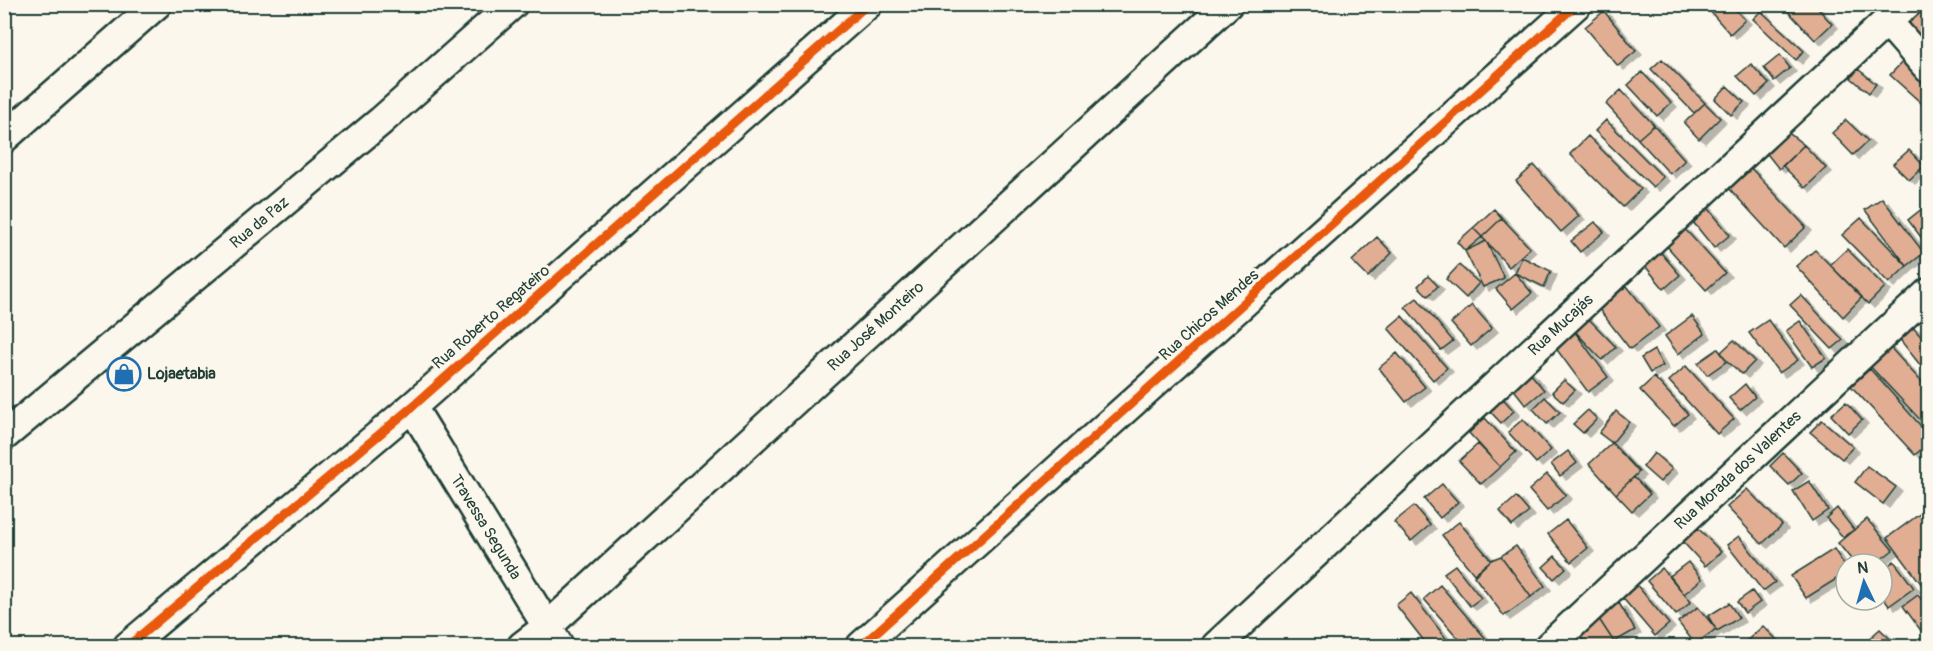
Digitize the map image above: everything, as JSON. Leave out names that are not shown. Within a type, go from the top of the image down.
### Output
[{"type":"street","points":[[4,138],[157,4]]},
{"type":"street","name":"Rua da Paz","points":[[4,436],[381,121],[513,4]]},
{"type":"street","name":"Rua Roberto Regateiro","points":[[128,646],[412,407],[868,4]]},
{"type":"street","name":"Rua José Monteiro","points":[[522,646],[554,636],[1228,4]]},
{"type":"street","name":"Rua Chicos Mendes","points":[[861,646],[1577,4]]},
{"type":"street","points":[[1897,13],[1929,68]]},
{"type":"street","name":"Rua Mucajás","points":[[1216,646],[1897,13]]},
{"type":"street","name":"Rua Morada dos Valentes","points":[[1549,646],[1929,293]]},
{"type":"street","name":"Travessa Segunda","points":[[412,407],[554,636]]},
{"type":"building","points":[[1713,4],[1730,4],[1745,20],[1730,34],[1708,9]]},
{"type":"building","points":[[1781,4],[1814,4],[1832,24],[1815,40]]},
{"type":"building","points":[[1920,6],[1928,14],[1928,43],[1924,47],[1901,26]]},
{"type":"building","points":[[1604,11],[1636,51],[1618,66],[1585,27]]},
{"type":"building","points":[[1761,11],[1804,51],[1796,60],[1753,19]]},
{"type":"building","points":[[1780,55],[1790,68],[1774,81],[1764,68]]},
{"type":"building","points":[[1662,59],[1705,103],[1694,113],[1651,69]]},
{"type":"building","points":[[1905,59],[1928,79],[1928,109],[1890,75]]},
{"type":"building","points":[[1751,64],[1769,84],[1756,96],[1737,76]]},
{"type":"building","points":[[1858,69],[1876,84],[1869,93],[1851,78]]},
{"type":"building","points":[[1642,72],[1671,103],[1657,116],[1628,85]]},
{"type":"building","points":[[1727,86],[1744,102],[1731,115],[1715,99]]},
{"type":"building","points":[[1621,90],[1654,125],[1638,139],[1606,104]]},
{"type":"building","points":[[1705,103],[1720,118],[1699,139],[1684,123]]},
{"type":"building","points":[[1606,120],[1663,177],[1653,187],[1595,131]]},
{"type":"building","points":[[1846,120],[1868,141],[1853,155],[1832,133]]},
{"type":"building","points":[[1654,125],[1685,160],[1670,174],[1638,139]]},
{"type":"building","points":[[1782,128],[1804,145],[1779,169],[1764,150]]},
{"type":"building","points":[[1588,136],[1641,189],[1623,207],[1570,154]]},
{"type":"building","points":[[1804,145],[1826,168],[1805,188],[1783,166]]},
{"type":"building","points":[[1909,150],[1924,166],[1909,180],[1893,164]]},
{"type":"building","points":[[1534,165],[1579,216],[1561,232],[1516,181]]},
{"type":"building","points":[[1749,166],[1806,227],[1784,248],[1727,186]]},
{"type":"building","points":[[1882,198],[1924,253],[1907,266],[1865,210]]},
{"type":"building","points":[[1705,204],[1730,235],[1714,248],[1689,217]]},
{"type":"building","points":[[1928,204],[1928,244],[1927,245],[1908,220]]},
{"type":"building","points":[[1494,209],[1502,218],[1482,237],[1473,228]]},
{"type":"building","points":[[1502,218],[1530,248],[1509,267],[1482,237]]},
{"type":"building","points":[[1861,218],[1907,266],[1889,283],[1842,235]]},
{"type":"building","points":[[1595,222],[1604,232],[1580,252],[1571,241]]},
{"type":"building","points":[[1683,227],[1725,273],[1706,290],[1665,244]]},
{"type":"building","points":[[1473,228],[1482,237],[1465,251],[1457,242]]},
{"type":"building","points":[[1377,237],[1392,253],[1368,277],[1352,261]]},
{"type":"building","points":[[1486,241],[1504,278],[1483,287],[1465,251]]},
{"type":"building","points":[[1657,248],[1680,275],[1664,289],[1641,261]]},
{"type":"building","points":[[1847,249],[1885,287],[1868,304],[1830,265]]},
{"type":"building","points":[[1815,250],[1862,297],[1843,317],[1796,266]]},
{"type":"building","points":[[1522,257],[1551,271],[1544,287],[1515,273]]},
{"type":"building","points":[[1459,265],[1479,283],[1466,298],[1446,279]]},
{"type":"building","points":[[1515,273],[1532,293],[1513,309],[1496,289]]},
{"type":"building","points":[[1428,276],[1438,286],[1428,296],[1418,286]]},
{"type":"building","points":[[1627,286],[1659,327],[1630,349],[1598,308]]},
{"type":"building","points":[[1801,295],[1843,340],[1832,349],[1790,305]]},
{"type":"building","points":[[1417,298],[1453,341],[1441,350],[1405,307]]},
{"type":"building","points":[[1472,305],[1492,328],[1471,346],[1451,323]]},
{"type":"building","points":[[1585,315],[1616,347],[1602,360],[1572,328]]},
{"type":"building","points":[[1402,316],[1447,368],[1433,380],[1388,328]]},
{"type":"building","points":[[1692,316],[1705,334],[1678,354],[1665,336]]},
{"type":"building","points":[[1768,320],[1798,360],[1779,373],[1749,333]]},
{"type":"building","points":[[1800,321],[1826,358],[1812,367],[1786,331]]},
{"type":"building","points":[[1912,326],[1928,345],[1928,375],[1898,337]]},
{"type":"building","points":[[1572,328],[1608,377],[1588,392],[1552,343]]},
{"type":"building","points":[[1734,340],[1755,361],[1742,374],[1727,361],[1721,352]]},
{"type":"building","points":[[1888,345],[1928,389],[1928,424],[1926,426],[1867,363]]},
{"type":"building","points":[[1718,349],[1727,361],[1707,375],[1698,363]]},
{"type":"building","points":[[1654,350],[1663,366],[1650,373],[1641,358]]},
{"type":"building","points":[[1397,353],[1425,387],[1406,402],[1379,368]]},
{"type":"building","points":[[1686,366],[1734,419],[1717,434],[1669,381]]},
{"type":"building","points":[[1526,368],[1544,390],[1526,405],[1508,382]]},
{"type":"building","points":[[1870,369],[1928,434],[1928,443],[1915,455],[1851,386]]},
{"type":"building","points":[[1654,377],[1688,414],[1674,426],[1640,390]]},
{"type":"building","points":[[1564,380],[1575,390],[1563,402],[1552,392]]},
{"type":"building","points":[[1745,384],[1755,397],[1740,410],[1729,398]]},
{"type":"building","points":[[1499,394],[1514,411],[1501,423],[1485,406]]},
{"type":"building","points":[[1545,397],[1560,412],[1547,424],[1533,409]]},
{"type":"building","points":[[1846,402],[1862,420],[1848,433],[1831,415]]},
{"type":"building","points":[[1588,410],[1597,419],[1583,433],[1573,424]]},
{"type":"building","points":[[1616,411],[1629,422],[1612,443],[1599,433]]},
{"type":"building","points":[[1485,418],[1516,452],[1500,467],[1469,433]]},
{"type":"building","points":[[1523,419],[1551,450],[1536,463],[1508,432]]},
{"type":"building","points":[[1822,420],[1853,447],[1842,459],[1810,432]]},
{"type":"building","points":[[1612,443],[1639,472],[1616,494],[1589,464]]},
{"type":"building","points":[[1478,444],[1500,467],[1481,484],[1459,461]]},
{"type":"building","points":[[1568,451],[1577,463],[1560,476],[1551,464]]},
{"type":"building","points":[[1654,453],[1672,469],[1660,482],[1643,467]]},
{"type":"building","points":[[1783,453],[1802,473],[1789,485],[1770,466]]},
{"type":"building","points":[[1867,466],[1896,487],[1883,504],[1855,482]]},
{"type":"building","points":[[1547,474],[1566,495],[1547,511],[1529,490]]},
{"type":"building","points":[[1634,477],[1650,494],[1632,511],[1616,494]]},
{"type":"building","points":[[1809,481],[1828,510],[1812,521],[1793,491]]},
{"type":"building","points":[[1442,484],[1458,502],[1440,518],[1424,499]]},
{"type":"building","points":[[1747,489],[1782,525],[1762,544],[1727,507]]},
{"type":"building","points":[[1516,497],[1529,512],[1512,526],[1500,511]]},
{"type":"building","points":[[1414,506],[1430,525],[1411,541],[1394,522]]},
{"type":"building","points":[[1837,508],[1854,530],[1843,537],[1826,518]]},
{"type":"building","points":[[1921,513],[1928,523],[1928,593],[1887,538]]},
{"type":"building","points":[[1867,519],[1893,550],[1890,552],[1845,552],[1838,543]]},
{"type":"building","points":[[1566,520],[1588,548],[1571,562],[1548,534]]},
{"type":"building","points":[[1459,522],[1491,560],[1474,574],[1442,535]]},
{"type":"building","points":[[1698,528],[1721,552],[1705,566],[1683,542]]},
{"type":"building","points":[[1739,536],[1775,582],[1763,591],[1727,545]]},
{"type":"building","points":[[1516,546],[1545,586],[1531,597],[1501,556]]},
{"type":"building","points":[[1834,549],[1836,552],[1834,552],[1834,580],[1806,598],[1791,576]]},
{"type":"building","points":[[1501,556],[1531,597],[1504,616],[1474,576],[1491,560]]},
{"type":"building","points":[[1555,556],[1566,568],[1554,579],[1543,567]]},
{"type":"building","points":[[1894,561],[1914,588],[1894,602]]},
{"type":"building","points":[[1688,562],[1702,579],[1684,594],[1670,576]]},
{"type":"building","points":[[1455,565],[1481,598],[1470,606],[1444,573]]},
{"type":"building","points":[[1662,568],[1691,602],[1676,615],[1647,581]]},
{"type":"building","points":[[1636,584],[1669,624],[1655,636],[1621,596]]},
{"type":"building","points":[[1440,585],[1487,640],[1479,646],[1465,646],[1424,599]]},
{"type":"building","points":[[1752,591],[1760,602],[1745,613],[1737,602]]},
{"type":"building","points":[[1411,593],[1452,646],[1428,646],[1396,605]]},
{"type":"building","points":[[1918,595],[1928,608],[1928,628],[1922,632],[1903,606]]},
{"type":"building","points":[[1619,603],[1635,630],[1614,642],[1597,616]]},
{"type":"building","points":[[1729,603],[1739,618],[1717,631],[1708,616]]},
{"type":"building","points":[[1698,607],[1716,629],[1695,644],[1678,622]]},
{"type":"building","points":[[1597,616],[1614,642],[1607,646],[1587,646],[1576,629]]},
{"type":"building","points":[[1763,626],[1780,643],[1776,646],[1741,646]]},
{"type":"building","points":[[1880,629],[1897,646],[1861,646]]},
{"type":"cycle path","points":[[128,646],[412,407],[868,4]]},
{"type":"cycle path","points":[[861,646],[1577,4]]},
{"type":"place","name":"Lojaetabia","points":[[124,374]]}]
